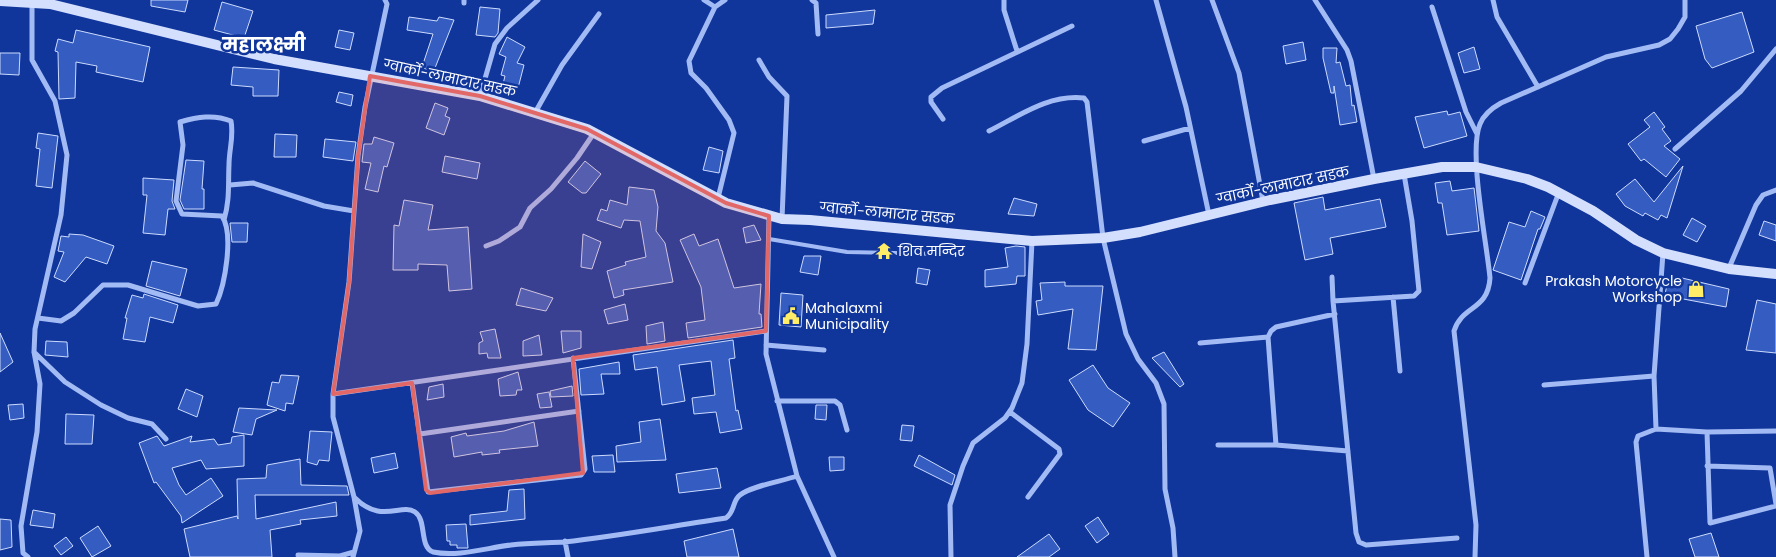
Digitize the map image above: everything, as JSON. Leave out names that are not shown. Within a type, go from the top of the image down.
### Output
[{"type":"main road","name":"ग्वार्को-लामाटार सडक","points":[[0,1],[49,2],[274,59],[480,96],[536,111],[594,133],[718,198],[752,212],[782,219],[1032,241],[1103,238],[1140,232],[1263,202],[1442,166],[1476,167],[1528,178],[1559,192],[1593,211],[1636,240],[1663,253],[1729,269],[1776,274]]},
{"type":"street","points":[[298,555],[340,556],[353,554],[360,531],[354,497],[333,417],[333,394],[350,282],[358,156],[370,76],[387,4],[385,0]]},
{"type":"street","points":[[480,96],[494,44],[507,28],[538,0]]},
{"type":"street","points":[[704,0],[715,7]]},
{"type":"street","points":[[718,198],[734,133],[729,120],[712,96],[691,73],[689,61],[715,7],[725,0]]},
{"type":"street","points":[[812,0],[816,2],[818,34]]},
{"type":"street","points":[[1004,0],[1004,10],[1017,51]]},
{"type":"street","points":[[1156,0],[1190,128],[1209,215]]},
{"type":"street","points":[[1212,0],[1222,21],[1238,73],[1263,202]]},
{"type":"street","points":[[1315,0],[1349,55],[1374,179]]},
{"type":"street","points":[[1493,0],[1497,17],[1538,87]]},
{"type":"street","points":[[1475,557],[1476,525],[1454,331],[1456,322],[1483,301],[1489,292],[1490,278],[1476,167],[1479,124],[1488,111],[1501,103],[1606,57],[1659,45],[1670,39],[1685,17],[1685,0]]},
{"type":"street","points":[[28,557],[23,553],[21,526],[37,432],[40,384],[34,352],[38,318],[61,215],[67,155],[55,100],[32,60],[32,2]]},
{"type":"street","points":[[1432,6],[1466,112],[1477,135]]},
{"type":"street","points":[[536,111],[562,65],[599,14]]},
{"type":"street","points":[[943,119],[931,102],[931,98],[942,88],[1072,26]]},
{"type":"street","points":[[1675,149],[1741,91],[1776,49]]},
{"type":"street","points":[[758,60],[775,84],[787,96],[782,219]]},
{"type":"street","points":[[989,131],[1053,99],[1084,98],[1087,102],[1103,238],[1126,334],[1138,359],[1156,383],[1164,404],[1165,489],[1173,528],[1175,557]]},
{"type":"street","points":[[38,318],[61,321],[74,313],[103,284],[128,285],[198,306],[216,304],[227,271],[227,224],[224,220],[222,216],[182,214],[176,201],[183,145],[180,122],[192,118],[219,117],[231,121],[233,136],[229,164],[230,185],[224,220]]},
{"type":"street","points":[[1144,141],[1190,128]]},
{"type":"street","points":[[486,246],[499,241],[520,227],[530,208],[551,189],[577,158],[594,133]]},
{"type":"street","points":[[1333,301],[1414,296],[1419,292],[1412,221],[1404,174]]},
{"type":"street","points":[[230,185],[253,183],[324,206],[354,211]]},
{"type":"street","points":[[1729,269],[1756,205],[1763,195],[1776,190]]},
{"type":"street","points":[[1525,283],[1559,192]]},
{"type":"street","points":[[769,216],[766,345],[777,401],[797,476],[834,557]]},
{"type":"street","points":[[951,557],[950,504],[963,466],[973,443],[1010,412],[1022,383],[1027,344],[1032,241]]},
{"type":"street","points":[[1656,429],[1654,376],[1663,253]]},
{"type":"street","points":[[1332,277],[1356,533],[1359,542],[1366,545],[1457,538]]},
{"type":"street","points":[[1393,297],[1400,371]]},
{"type":"street","points":[[1276,445],[1268,337],[1276,327],[1334,314]]},
{"type":"street","points":[[333,394],[573,358],[766,332]]},
{"type":"street","points":[[1200,343],[1268,337]]},
{"type":"street","points":[[766,345],[824,350]]},
{"type":"street","points":[[34,352],[65,382],[101,405],[128,418],[152,424],[166,440]]},
{"type":"street","points":[[412,383],[426,490],[430,493],[581,475],[585,469],[573,358]]},
{"type":"street","points":[[1544,385],[1654,376]]},
{"type":"street","points":[[777,401],[835,401],[840,405],[847,430]]},
{"type":"street","points":[[420,434],[579,411]]},
{"type":"street","points":[[1010,412],[1059,448],[1060,454],[1028,497]]},
{"type":"street","points":[[1647,557],[1636,442],[1638,436],[1656,429],[1707,432],[1776,431]]},
{"type":"street","points":[[1707,432],[1707,466],[1710,523],[1776,505],[1770,468],[1707,466]]},
{"type":"street","points":[[1218,445],[1276,445],[1348,451]]},
{"type":"street","points":[[354,497],[368,509],[378,512],[409,510],[415,512],[431,552],[455,556],[514,545],[565,542],[726,518],[733,511],[736,499],[744,493],[797,476]]},
{"type":"street","points":[[565,542],[568,557]]},
{"type":"lane","points":[[769,239],[847,252],[942,254]]},
{"type":"highlighted area","points":[[370,76],[480,96],[587,129],[726,203],[769,216],[766,331],[573,358],[583,473],[430,493],[426,490],[412,383],[333,394],[349,282],[358,156]]},
{"type":"building","points":[[151,0],[188,0],[185,12],[151,6]]},
{"type":"building","points":[[222,2],[253,11],[244,38],[214,30]]},
{"type":"building","points":[[480,7],[500,9],[498,33],[495,37],[476,35]]},
{"type":"building","points":[[875,10],[873,24],[826,28],[826,15]]},
{"type":"building","points":[[1742,12],[1754,52],[1712,68],[1705,59],[1696,26]]},
{"type":"building","points":[[409,17],[437,21],[439,17],[454,20],[433,73],[422,67],[433,34],[407,30]]},
{"type":"building","points":[[76,30],[150,47],[143,82],[96,72],[97,66],[76,62],[75,98],[59,99],[58,52],[55,51],[58,39],[73,43]]},
{"type":"building","points":[[339,30],[354,33],[350,50],[335,47]]},
{"type":"building","points":[[507,37],[525,47],[517,63],[524,65],[518,88],[503,84],[505,76],[501,75],[506,57],[499,54]]},
{"type":"building","points":[[1303,42],[1306,60],[1286,64],[1283,46]]},
{"type":"building","points":[[1474,47],[1480,69],[1464,73],[1458,53]]},
{"type":"building","points":[[1323,48],[1337,48],[1336,63],[1340,62],[1346,86],[1350,85],[1352,106],[1354,105],[1357,122],[1340,125],[1334,86],[1334,93],[1331,93],[1323,58]]},
{"type":"building","points":[[0,53],[20,53],[19,75],[0,74]]},
{"type":"building","points":[[233,67],[279,70],[278,96],[253,96],[253,87],[231,85]]},
{"type":"building","points":[[339,92],[353,95],[351,106],[336,102]]},
{"type":"building","points":[[435,103],[448,108],[445,116],[450,118],[444,135],[426,128]]},
{"type":"building","points":[[1447,111],[1448,115],[1460,112],[1467,136],[1424,148],[1415,117]]},
{"type":"building","points":[[1654,112],[1665,127],[1662,129],[1671,141],[1664,146],[1680,159],[1666,177],[1644,159],[1641,161],[1628,144],[1650,127],[1644,120]]},
{"type":"building","points":[[38,133],[58,136],[52,188],[36,186],[40,149],[36,148]]},
{"type":"building","points":[[275,134],[297,135],[296,157],[274,157]]},
{"type":"building","points":[[374,137],[394,143],[387,167],[384,166],[378,192],[365,189],[371,163],[362,162],[364,144],[372,144]]},
{"type":"building","points":[[325,139],[356,142],[353,161],[323,157]]},
{"type":"building","points":[[709,147],[723,151],[719,173],[703,170]]},
{"type":"building","points":[[445,156],[480,163],[477,179],[442,172]]},
{"type":"building","points":[[186,160],[204,161],[202,189],[204,189],[204,209],[184,209],[180,200]]},
{"type":"building","points":[[585,161],[601,174],[586,193],[582,193],[568,182]]},
{"type":"building","points":[[1683,166],[1667,218],[1661,215],[1658,220],[1645,213],[1643,216],[1625,206],[1616,194],[1635,179],[1654,202]]},
{"type":"building","points":[[143,178],[174,180],[172,201],[175,209],[168,209],[165,235],[143,233],[147,195],[143,195]]},
{"type":"building","points":[[1450,181],[1452,191],[1474,188],[1479,231],[1447,235],[1442,203],[1438,203],[1435,183]]},
{"type":"building","points":[[629,187],[654,190],[658,207],[656,231],[665,243],[673,282],[623,290],[624,295],[614,298],[607,271],[626,265],[625,262],[646,257],[640,221],[624,220],[621,228],[597,220],[601,209],[607,211],[610,200],[627,205]]},
{"type":"building","points":[[1323,197],[1325,210],[1380,199],[1386,227],[1330,238],[1333,254],[1305,260],[1294,203]]},
{"type":"building","points":[[1014,198],[1037,204],[1034,216],[1008,214]]},
{"type":"building","points":[[404,200],[433,205],[428,230],[468,227],[472,289],[449,291],[447,265],[418,264],[418,270],[393,270],[394,225],[399,226]]},
{"type":"building","points":[[1531,211],[1545,217],[1540,229],[1538,229],[1521,280],[1493,270],[1509,222],[1525,227]]},
{"type":"building","points":[[1692,218],[1706,226],[1697,242],[1683,235]]},
{"type":"building","points":[[1764,221],[1776,225],[1776,241],[1759,235]]},
{"type":"building","points":[[230,223],[248,223],[247,242],[232,242]]},
{"type":"building","points":[[754,225],[761,240],[746,243],[743,228]]},
{"type":"building","points":[[69,234],[83,235],[114,246],[107,264],[86,257],[65,282],[54,277],[64,252],[58,251],[61,236],[69,237]]},
{"type":"building","points":[[583,234],[601,242],[592,269],[581,267]]},
{"type":"building","points":[[694,234],[699,246],[718,239],[734,288],[761,284],[759,314],[761,314],[762,327],[688,338],[686,323],[705,320],[701,287],[680,240]]},
{"type":"building","points":[[1025,247],[1025,276],[1017,276],[1016,284],[985,287],[985,270],[1008,267],[1005,248]]},
{"type":"building","points":[[804,256],[821,256],[818,275],[800,272]]},
{"type":"building","points":[[152,261],[187,269],[180,296],[146,286]]},
{"type":"building","points":[[918,268],[930,270],[927,285],[916,283]]},
{"type":"building","points":[[1682,278],[1729,289],[1726,307],[1678,298],[1677,303],[1664,300],[1668,279],[1681,282]]},
{"type":"building","points":[[1065,282],[1065,286],[1103,286],[1096,350],[1068,349],[1073,309],[1038,315],[1036,301],[1042,300],[1040,283]]},
{"type":"building","points":[[521,288],[553,298],[546,311],[516,305]]},
{"type":"building","points":[[781,293],[803,295],[801,327],[779,325]]},
{"type":"building","points":[[144,294],[178,305],[173,323],[150,317],[145,342],[123,339],[127,318],[125,318],[132,295],[143,298]]},
{"type":"building","points":[[1757,300],[1776,304],[1776,353],[1746,350]]},
{"type":"building","points":[[625,304],[628,320],[608,324],[604,310]]},
{"type":"building","points":[[663,322],[665,341],[647,344],[646,326]]},
{"type":"building","points":[[495,329],[501,358],[488,358],[487,353],[479,354],[479,343],[483,341],[480,332]]},
{"type":"building","points":[[561,331],[581,331],[581,348],[563,353]]},
{"type":"building","points":[[0,333],[13,362],[0,372]]},
{"type":"building","points":[[539,335],[542,355],[523,356],[523,341]]},
{"type":"building","points":[[733,340],[735,358],[729,359],[736,411],[738,410],[742,429],[720,433],[716,412],[694,414],[692,398],[715,395],[711,361],[679,365],[685,401],[662,405],[657,367],[635,370],[633,355]]},
{"type":"building","points":[[46,341],[67,342],[68,357],[45,355]]},
{"type":"building","points":[[1164,352],[1184,384],[1180,387],[1152,358]]},
{"type":"building","points":[[619,362],[620,374],[601,374],[604,394],[581,395],[579,369]]},
{"type":"building","points":[[1093,365],[1108,388],[1130,403],[1113,427],[1088,410],[1069,380]]},
{"type":"building","points":[[518,372],[522,390],[517,390],[516,395],[500,396],[498,379]]},
{"type":"building","points":[[281,375],[299,376],[293,404],[286,403],[285,411],[267,405],[272,382],[279,383]]},
{"type":"building","points":[[443,384],[444,397],[427,400],[429,387]]},
{"type":"building","points":[[572,386],[573,396],[551,397],[550,391]]},
{"type":"building","points":[[186,389],[203,396],[197,417],[178,409]]},
{"type":"building","points":[[549,392],[552,407],[540,408],[537,394]]},
{"type":"building","points":[[23,404],[24,418],[10,420],[8,405]]},
{"type":"building","points":[[816,405],[827,405],[826,420],[815,419]]},
{"type":"building","points":[[239,408],[277,410],[256,419],[252,435],[233,432]]},
{"type":"building","points":[[66,414],[94,415],[92,444],[65,444]]},
{"type":"building","points":[[660,419],[666,460],[617,462],[616,446],[641,442],[639,422]]},
{"type":"building","points":[[534,422],[538,446],[499,450],[500,453],[482,455],[482,452],[454,457],[451,437],[466,433],[467,436],[504,431]]},
{"type":"building","points":[[902,425],[914,426],[912,441],[900,440]]},
{"type":"building","points":[[310,431],[332,432],[329,461],[319,460],[317,465],[307,462]]},
{"type":"building","points":[[244,435],[244,466],[206,469],[201,460],[172,468],[179,485],[186,495],[211,478],[223,496],[182,523],[181,516],[156,482],[154,483],[139,443],[157,436],[164,446],[192,436],[190,442],[214,439],[218,445],[231,443],[232,437]]},
{"type":"building","points":[[395,453],[398,468],[374,473],[371,458]]},
{"type":"building","points":[[613,455],[615,472],[594,472],[592,456]]},
{"type":"building","points":[[919,455],[955,475],[952,485],[914,466]]},
{"type":"building","points":[[829,457],[844,457],[844,470],[830,471]]},
{"type":"building","points":[[300,459],[301,485],[347,486],[349,495],[255,495],[256,519],[336,502],[337,516],[300,520],[301,524],[270,530],[272,557],[190,557],[184,529],[237,516],[238,519],[237,479],[266,478],[267,465]]},
{"type":"building","points":[[717,468],[721,488],[679,493],[676,474]]},
{"type":"building","points":[[524,489],[525,519],[470,525],[470,515],[507,511],[509,490]]},
{"type":"building","points":[[33,510],[55,514],[53,528],[30,525]]},
{"type":"building","points":[[1098,517],[1109,534],[1097,543],[1085,526]]},
{"type":"building","points":[[0,519],[11,520],[12,547],[0,550]]},
{"type":"building","points":[[466,524],[468,548],[457,548],[457,545],[450,545],[450,541],[447,541],[446,525]]},
{"type":"building","points":[[98,526],[111,546],[92,557],[80,538]]},
{"type":"building","points":[[733,529],[739,557],[687,557],[684,541]]},
{"type":"building","points":[[1711,533],[1719,557],[1695,557],[1689,539]]},
{"type":"building","points":[[1049,534],[1060,549],[1049,557],[1017,557]]},
{"type":"building","points":[[66,537],[73,546],[61,555],[54,546]]},
{"type":"place","name":"शिव मन्दिर","points":[[884,251]]},
{"type":"place","name":"Prakash Motorcycle Workshop","points":[[1696,289]]},
{"type":"place","name":"Mahalaxmi Municipality","points":[[791,316]]},
{"type":"district","name":"महालक्ष्मी","points":[[264,44]]}]
